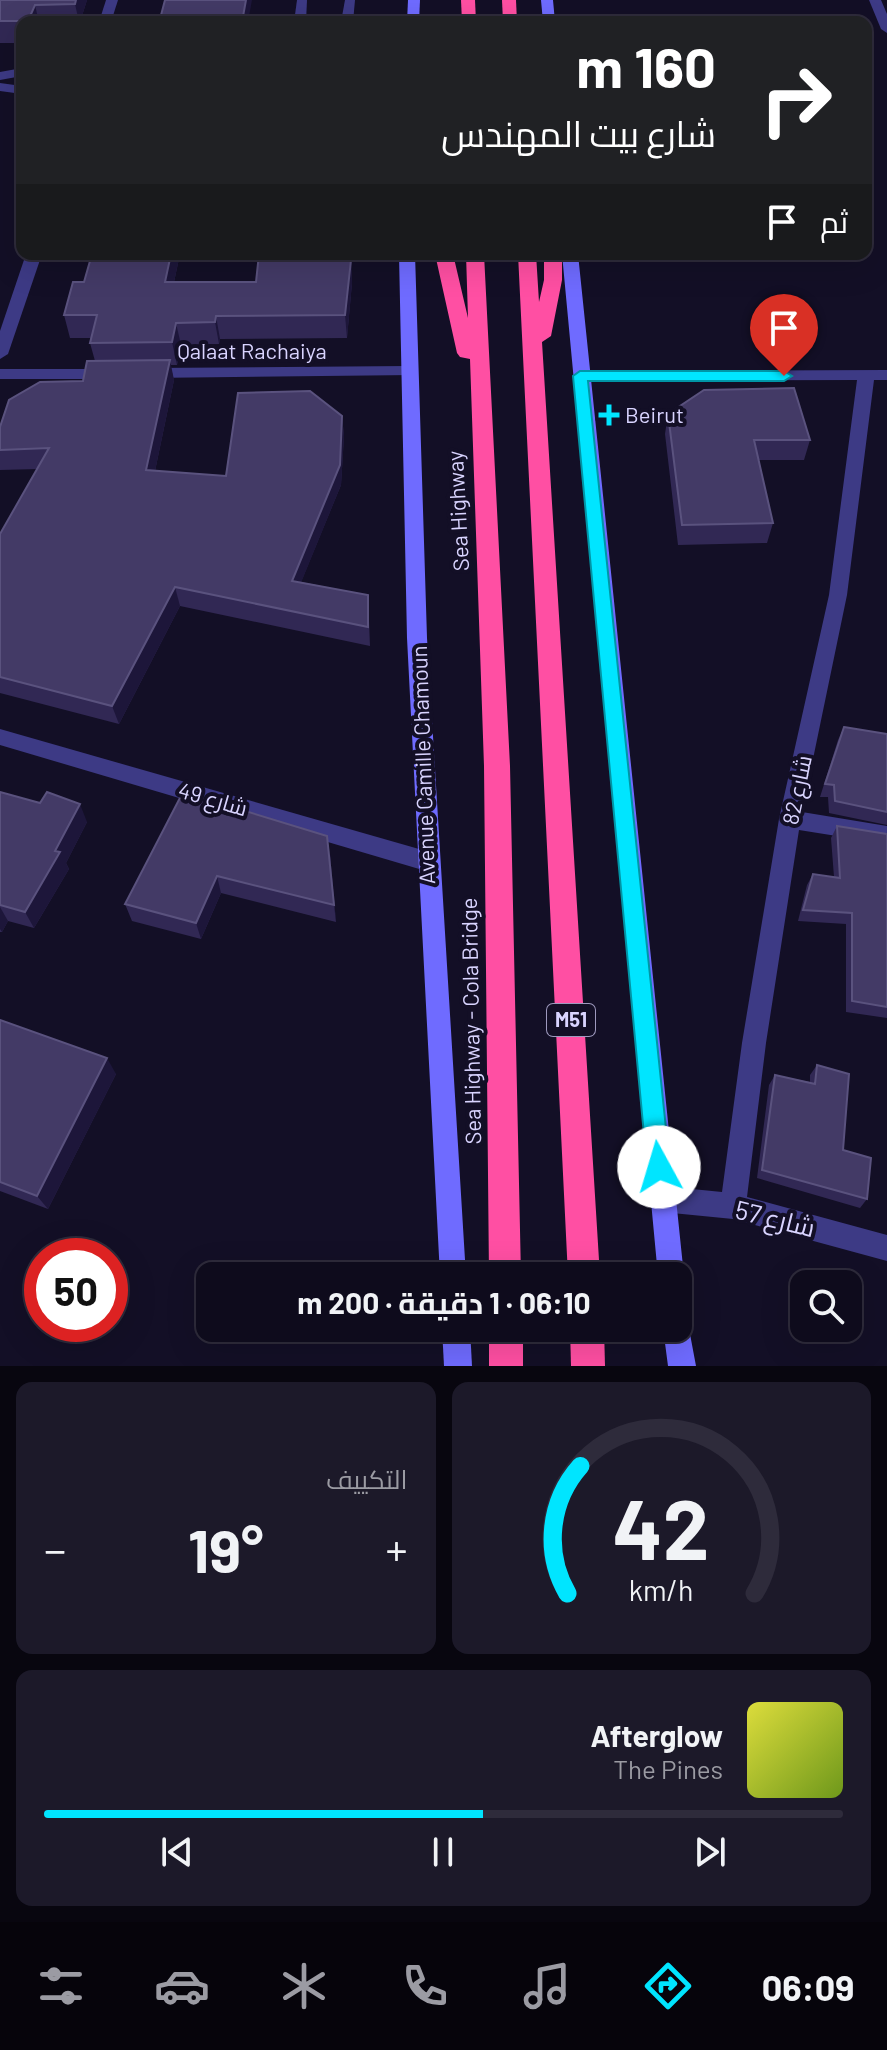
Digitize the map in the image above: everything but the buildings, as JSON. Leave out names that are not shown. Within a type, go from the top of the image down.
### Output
[{"type":"highway","points":[[445,260],[479,406]]},
{"type":"highway","name":"Sea Highway","points":[[475,260],[479,406],[497,766]]},
{"type":"highway","name":"M51","points":[[527,260],[583,1262]]},
{"type":"highway","points":[[535,366],[553,280],[553,260]]},
{"type":"highway","name":"Sea Highway - Cola Bridge","points":[[497,766],[505,1262]]},
{"type":"highway","points":[[506,1342],[506,1366]]},
{"type":"highway","points":[[587,1342],[588,1366]]},
{"type":"main road","name":"Avenue Camille Chamoun","points":[[407,260],[408,371],[426,861],[452,1262]]},
{"type":"main road","points":[[570,260],[669,1262]]},
{"type":"main road","points":[[459,1342],[463,1365]]},
{"type":"main road","points":[[679,1342],[682,1366]]},
{"type":"street","points":[[875,0],[887,29]]},
{"type":"street","points":[[0,354],[32,260]]},
{"type":"street","name":"Qalaat Rachaiya","points":[[0,374],[408,371]]},
{"type":"street","points":[[580,376],[876,375]]},
{"type":"street","name":"شارع 82","points":[[733,1206],[754,1043],[790,819],[838,595],[876,375]]},
{"type":"street","name":"شارع 49","points":[[0,737],[426,861]]},
{"type":"street","points":[[790,819],[887,835]]},
{"type":"street","name":"شارع 57","points":[[662,1199],[733,1206],[887,1248]]},
{"type":"place","name":"Beirut","points":[[609,415]]},
{"type":"route","points":[[659,1167],[580,376],[784,376]]}]
